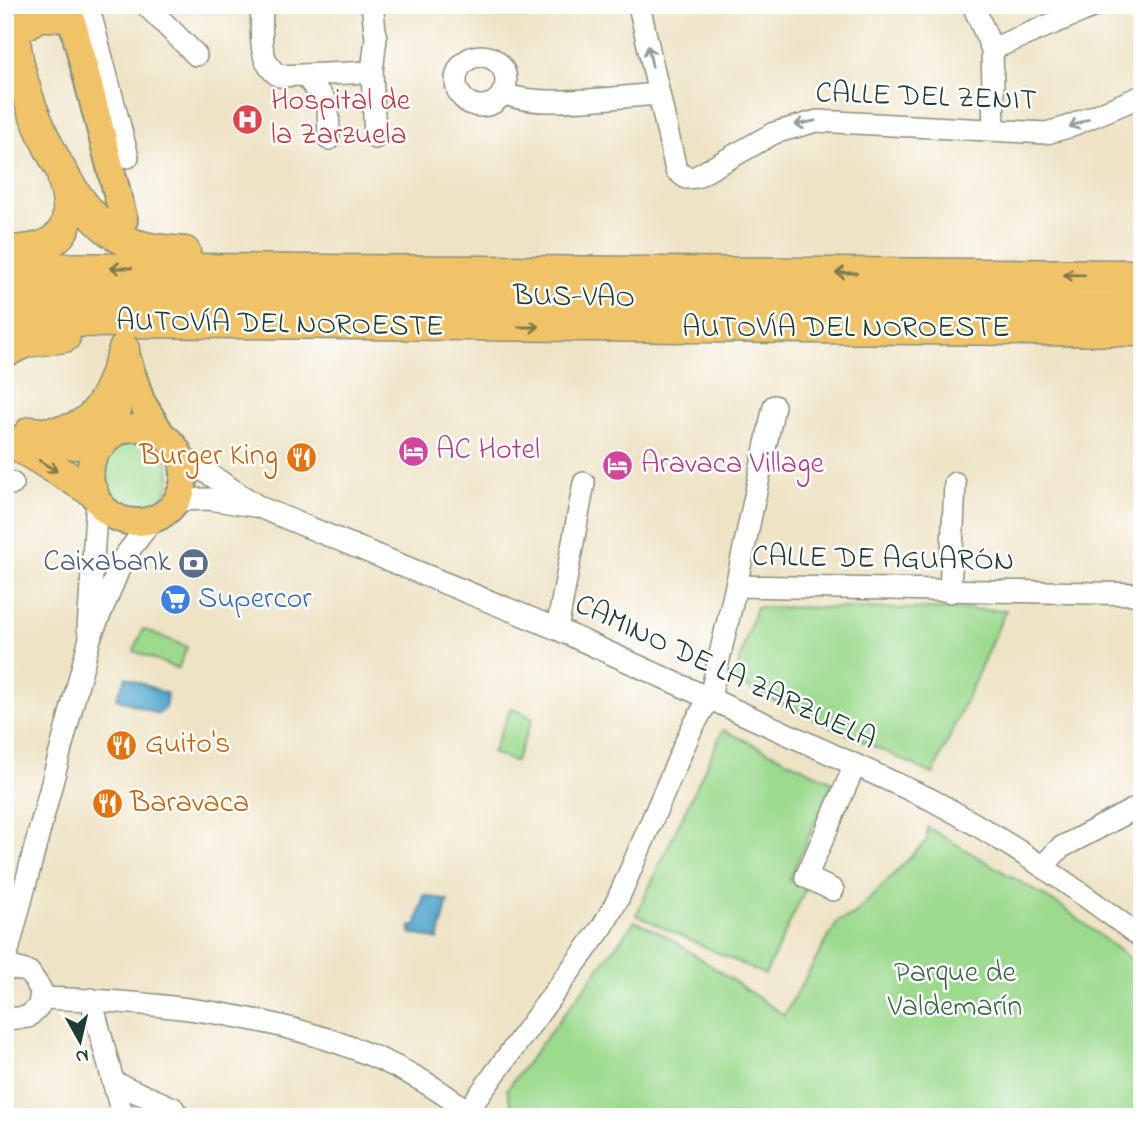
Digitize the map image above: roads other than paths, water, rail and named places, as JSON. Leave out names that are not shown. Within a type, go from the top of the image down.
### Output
[{"type":"highway","points":[[5,251],[41,248],[60,235],[67,225],[69,198],[20,70],[23,12],[38,16],[68,8]]},
{"type":"highway","points":[[55,156],[82,200],[108,230],[133,244],[149,248],[446,258],[703,271]]},
{"type":"highway","name":"AUTOVÍA DEL NOROESTE","points":[[5,268],[1142,275]]},
{"type":"highway","name":"BUS-VAO","points":[[5,295],[363,295],[1142,305]]},
{"type":"highway","name":"AUTOVÍA DEL NOROESTE","points":[[5,321],[1142,331]]},
{"type":"highway","points":[[5,352],[12,346],[43,338],[414,337],[460,327]]},
{"type":"highway","points":[[708,328],[798,343],[1142,347]]},
{"type":"highway","points":[[14,430],[61,432],[76,427],[96,414],[110,392],[124,349]]},
{"type":"highway","points":[[14,430],[58,443],[108,439]]},
{"type":"highway","points":[[14,430],[95,496]]},
{"type":"main road","points":[[68,8],[124,220]]},
{"type":"main road","points":[[124,349],[141,401],[162,435],[180,455],[183,483],[177,500],[153,519],[140,522],[116,517],[95,496],[90,472],[108,439],[124,349]]},
{"type":"main road","points":[[108,439],[138,428],[162,435]]},
{"type":"street","points":[[146,5],[196,55]]},
{"type":"street","points":[[262,5],[262,55],[268,69],[279,76],[372,72]]},
{"type":"street","points":[[372,5],[376,38],[372,72],[375,138]]},
{"type":"street","points":[[503,92],[513,99],[536,101],[659,94],[639,5]]},
{"type":"street","points":[[973,5],[992,48],[994,130]]},
{"type":"street","points":[[992,48],[1097,5]]},
{"type":"street","points":[[68,8],[128,157]]},
{"type":"street","points":[[312,74],[328,105],[329,139]]},
{"type":"street","name":"CALLE DEL ZENIT","points":[[659,94],[676,170],[686,178],[696,177],[774,133],[817,121],[1046,133],[1065,128],[1142,96]]},
{"type":"street","points":[[736,586],[774,406]]},
{"type":"street","name":"CAMINO DE LA ZARZUELA","points":[[180,455],[259,507],[557,629],[710,697],[990,831],[1142,938]]},
{"type":"street","points":[[557,629],[584,483]]},
{"type":"street","points":[[950,592],[955,483]]},
{"type":"street","points":[[90,638],[86,624],[95,552],[95,496]]},
{"type":"street","name":"CAMINO DE LA ZARZUELA","points":[[177,500],[209,499],[259,507]]},
{"type":"street","points":[[5,962],[90,638],[124,557],[153,519]]},
{"type":"street","name":"CALLE DE AGUARÓN","points":[[468,1115],[603,926],[618,899],[691,730],[710,697],[736,586],[1142,594]]},
{"type":"street","points":[[833,890],[806,877],[855,765]]},
{"type":"street","points":[[1043,866],[1060,848],[1142,804]]},
{"type":"street","points":[[5,1019],[28,1017],[39,1006],[41,998],[39,984],[29,972],[21,953],[17,924]]},
{"type":"street","points":[[5,970],[15,968],[29,972]]},
{"type":"street","points":[[41,998],[91,999],[205,1009],[282,1027],[384,1063],[442,1091],[468,1115]]},
{"type":"street","points":[[91,999],[120,1107],[126,1117]]},
{"type":"street","points":[[113,1082],[173,1108],[179,1117]]},
{"type":"street","points":[[138,1117],[145,1117]]},
{"type":"water","points":[[126,677],[167,694],[165,709],[158,714],[116,698]]},
{"type":"water","points":[[424,895],[448,901],[438,940],[410,933],[411,926],[416,927]]},
{"type":"place","name":"Hospital de la Zarzuela","points":[[248,119]]},
{"type":"place","name":"AC Hotel","points":[[413,451]]},
{"type":"place","name":"Burger King","points":[[301,457]]},
{"type":"place","name":"Aravaca Village","points":[[618,465]]},
{"type":"place","name":"Caixabank","points":[[194,563]]},
{"type":"place","name":"Supercor","points":[[175,600]]},
{"type":"place","name":"Guito's","points":[[122,745]]},
{"type":"place","name":"Baravaca","points":[[107,804]]},
{"type":"park label","name":"Parque de Valdemarín","points":[[955,991]]}]
